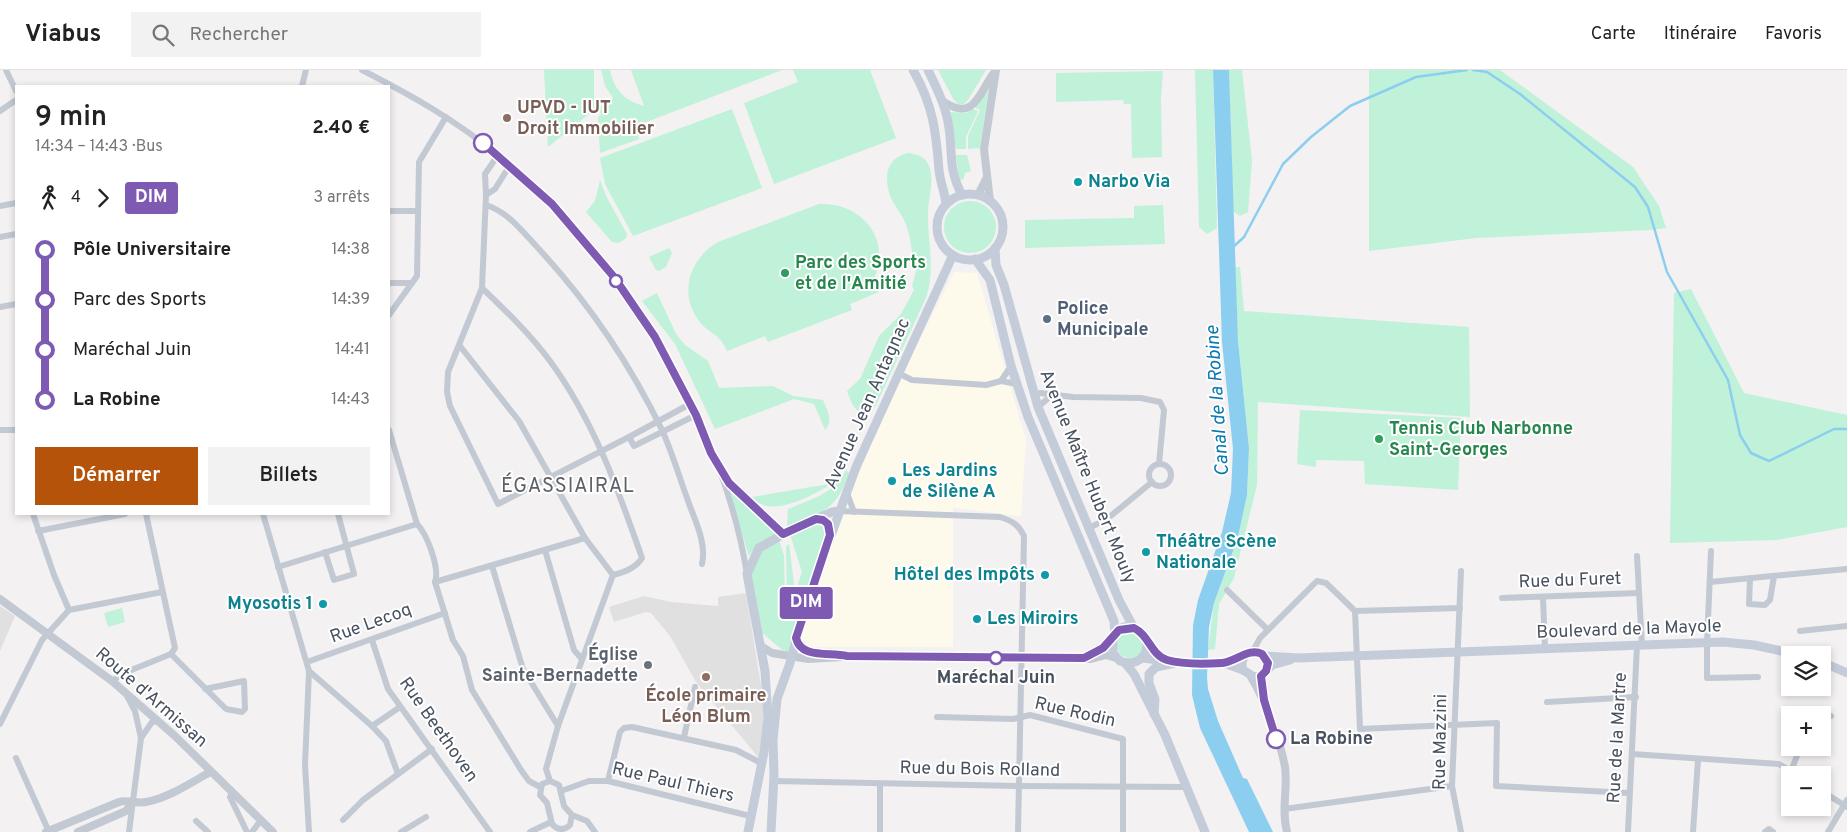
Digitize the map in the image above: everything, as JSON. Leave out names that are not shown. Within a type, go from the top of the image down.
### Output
[{"type":"main road","points":[[913,70],[930,103],[934,120],[939,171],[946,204]]},
{"type":"main road","points":[[928,70],[944,102],[949,128],[952,176],[962,195]]},
{"type":"main road","points":[[962,195],[978,195],[990,201],[998,210],[1002,222],[1002,234],[995,248],[983,257],[964,259],[953,255],[946,249],[937,231],[937,221],[946,204],[962,195]]},
{"type":"main road","name":"Avenue Maître Hubert Mouly","points":[[995,248],[996,265],[1004,284],[1038,407],[1119,600],[1134,628]]},
{"type":"main road","name":"Avenue Jean Antagnac","points":[[771,832],[773,740],[781,685],[792,657],[796,638],[832,531],[847,492],[898,373],[953,255]]},
{"type":"main road","name":"Avenue Maître Hubert Mouly","points":[[975,259],[990,280],[1017,384],[1033,429],[1114,621],[1114,637]]},
{"type":"main road","name":"Avenue Jean Antagnac","points":[[747,574],[759,548],[783,534],[832,512],[840,511]]},
{"type":"main road","points":[[816,519],[823,520],[832,531]]},
{"type":"main road","points":[[747,574],[768,691],[768,718],[748,832]]},
{"type":"main road","points":[[1164,659],[1134,628],[1124,628],[1114,637],[1111,647],[1116,658],[1125,663],[1134,674],[1165,735],[1205,832]]},
{"type":"main road","points":[[1146,639],[1147,648],[1139,672],[1154,715]]},
{"type":"main road","name":"Boulevard de la Mayole","points":[[1298,658],[1707,642],[1754,644],[1781,650]]},
{"type":"main road","points":[[1243,670],[1242,662],[1249,654]]},
{"type":"main road","points":[[1220,663],[1249,654],[1298,658]]},
{"type":"main road","points":[[1263,674],[1268,663],[1265,656]]},
{"type":"main road","points":[[1125,663],[1142,659],[1220,663],[1243,670],[1251,677],[1263,674],[1280,662],[1298,658]]},
{"type":"main road","points":[[1154,715],[1155,699],[1148,683],[1149,674],[1156,667],[1181,662]]},
{"type":"main road","points":[[1831,666],[1847,673]]},
{"type":"street","points":[[6,70],[15,89]]},
{"type":"street","points":[[302,85],[306,70]]},
{"type":"street","points":[[362,70],[424,102],[498,155],[552,204],[614,277],[655,337],[696,415],[724,485],[747,574]]},
{"type":"street","points":[[944,102],[955,110],[963,111],[970,108],[995,70]]},
{"type":"street","points":[[990,201],[986,179],[985,133],[995,70]]},
{"type":"street","points":[[0,111],[15,101]]},
{"type":"street","points":[[390,314],[417,276],[418,162],[446,117]]},
{"type":"street","points":[[498,155],[485,174],[486,205],[482,288],[448,372],[447,392],[450,406],[498,504],[656,420],[690,404]]},
{"type":"street","points":[[486,195],[495,188],[510,166]]},
{"type":"street","points":[[978,195],[986,179]]},
{"type":"street","points":[[0,206],[15,203]]},
{"type":"street","points":[[486,205],[496,208],[514,222],[579,296],[611,342],[662,431],[700,535],[704,554],[702,564]]},
{"type":"street","points":[[390,211],[418,211]]},
{"type":"street","points":[[0,237],[15,234]]},
{"type":"street","points":[[390,283],[412,283]]},
{"type":"street","points":[[482,288],[518,322],[550,361],[576,401],[602,450],[642,558],[638,564],[624,573],[613,575]]},
{"type":"street","points":[[0,307],[15,304]]},
{"type":"street","points":[[460,346],[519,421],[586,538],[613,575]]},
{"type":"street","points":[[1001,381],[1011,366]]},
{"type":"street","points":[[898,373],[912,380],[986,385],[1001,381],[1017,384]]},
{"type":"street","points":[[1034,395],[1040,393],[1123,400],[1141,398],[1160,402],[1164,410],[1159,464]]},
{"type":"street","points":[[1038,407],[1052,395]]},
{"type":"street","points":[[629,436],[634,446],[696,415]]},
{"type":"street","points":[[0,430],[15,430]]},
{"type":"street","points":[[390,433],[417,524],[424,531],[438,574],[436,582],[452,640],[463,656],[472,690],[521,770],[529,781],[540,787]]},
{"type":"street","points":[[711,453],[729,483],[783,534]]},
{"type":"street","points":[[1159,464],[1168,468],[1170,480],[1161,486],[1152,482],[1149,476],[1151,469],[1159,464]]},
{"type":"street","points":[[1089,528],[1107,519],[1152,482]]},
{"type":"street","points":[[847,492],[854,512]]},
{"type":"street","points":[[840,511],[1000,517],[1012,521],[1020,528],[1024,536],[1018,832]]},
{"type":"street","points":[[832,531],[841,520],[854,512]]},
{"type":"street","points":[[33,515],[69,610]]},
{"type":"street","points":[[38,531],[120,515]]},
{"type":"street","points":[[112,681],[124,673],[170,654],[175,648],[146,515]]},
{"type":"street","points":[[262,515],[309,672],[305,765],[308,832]]},
{"type":"street","points":[[326,552],[334,580],[354,574],[338,515]]},
{"type":"street","points":[[278,567],[417,524]]},
{"type":"street","points":[[436,582],[586,538]]},
{"type":"street","points":[[545,550],[574,650],[582,658]]},
{"type":"street","points":[[1711,551],[1707,642],[1708,678],[1758,677]]},
{"type":"street","name":"Rue de la Martre","points":[[1628,832],[1639,645],[1637,556]]},
{"type":"street","points":[[492,566],[523,669],[558,726]]},
{"type":"street","points":[[1710,582],[1847,569]]},
{"type":"street","name":"Rue Mazzini","points":[[1461,571],[1452,786],[1461,832]]},
{"type":"street","points":[[595,832],[587,822],[572,815],[564,806],[561,791],[557,784],[550,781],[546,769],[558,726],[613,575]]},
{"type":"street","points":[[1750,579],[1749,604],[1765,605],[1770,600],[1774,576]]},
{"type":"street","points":[[1249,654],[1268,630],[1312,583],[1318,581],[1326,583],[1355,611],[1360,729],[1497,723],[1496,786],[1629,793]]},
{"type":"street","points":[[1227,590],[1268,630]]},
{"type":"street","points":[[0,724],[42,640],[69,610],[162,592]]},
{"type":"street","name":"Rue du Furet","points":[[1502,598],[1639,593]]},
{"type":"street","points":[[1543,597],[1545,649]]},
{"type":"street","name":"Route d'Armissan","points":[[0,599],[49,632],[125,692],[158,721],[273,832]]},
{"type":"street","points":[[1355,611],[1460,608]]},
{"type":"street","name":"Rue Lecoq","points":[[307,662],[445,613]]},
{"type":"street","points":[[1800,631],[1847,626]]},
{"type":"street","points":[[1084,658],[1103,648],[1114,637]]},
{"type":"street","points":[[796,638],[798,646],[804,651],[847,656]]},
{"type":"street","name":"Rue Beethoven","points":[[372,640],[388,689],[490,832]]},
{"type":"street","points":[[761,646],[772,654],[792,657],[1091,659],[1110,655],[1116,658]]},
{"type":"street","points":[[170,654],[205,689],[226,709],[242,712],[245,709],[244,681],[205,689]]},
{"type":"street","points":[[309,672],[372,726],[386,741],[398,774]]},
{"type":"street","points":[[1263,674],[1264,700]]},
{"type":"street","points":[[1251,677],[1264,700],[1285,767],[1284,809],[1287,832]]},
{"type":"street","points":[[684,737],[695,687]]},
{"type":"street","points":[[125,692],[135,711],[141,738],[129,832]]},
{"type":"street","points":[[1547,702],[1636,697]]},
{"type":"street","points":[[372,726],[400,706]]},
{"type":"street","name":"Rue Rodin","points":[[937,717],[1020,718],[1030,715],[1123,739],[1124,786]]},
{"type":"street","points":[[141,738],[152,722],[158,721]]},
{"type":"street","points":[[608,781],[620,732],[624,728],[632,727],[736,750],[761,763]]},
{"type":"street","points":[[343,820],[363,800],[432,749]]},
{"type":"street","points":[[1632,754],[1698,760],[1779,764],[1782,766]]},
{"type":"street","points":[[16,758],[48,832],[125,800],[132,803],[160,798],[210,772]]},
{"type":"street","points":[[1693,832],[1698,760]]},
{"type":"street","points":[[540,787],[550,781]]},
{"type":"street","name":"Rue Paul Thiers","points":[[561,791],[589,781],[608,781],[750,816]]},
{"type":"street","name":"Rue du Bois Rolland","points":[[773,781],[1186,787]]},
{"type":"street","points":[[880,784],[880,832]]},
{"type":"street","points":[[1122,832],[1124,786]]},
{"type":"street","points":[[1284,809],[1452,786]]},
{"type":"street","points":[[540,787],[540,795],[547,803],[551,812],[551,822],[554,826],[561,831],[570,825],[572,815]]},
{"type":"street","points":[[232,792],[230,797],[247,832]]},
{"type":"street","points":[[1828,832],[1846,804],[1831,796]]},
{"type":"street","points":[[78,832],[126,811],[132,803]]},
{"type":"street","points":[[401,832],[426,817]]},
{"type":"street","points":[[252,832],[261,820]]},
{"type":"street","points":[[196,821],[208,832]]},
{"type":"street","points":[[530,832],[551,822]]},
{"type":"street","points":[[1764,832],[1769,829],[1773,832]]},
{"type":"shaded area","points":[[954,272],[977,273],[1026,440],[1021,516],[953,508],[953,647],[809,647],[801,637],[836,530],[889,400]]},
{"type":"shaded area","points":[[746,593],[764,704],[763,734],[758,757],[696,682],[670,636],[651,613],[646,612],[614,622],[609,607],[644,596],[671,602],[718,606],[718,597]]},
{"type":"shaded area","points":[[0,606],[15,616],[0,651]]},
{"type":"green space","points":[[544,70],[594,70],[594,110],[548,147]]},
{"type":"green space","points":[[601,70],[610,70],[614,83],[621,94],[631,101],[644,106],[631,70],[782,70],[636,126],[639,139],[600,153],[598,117],[601,114],[598,108],[613,98],[605,86]]},
{"type":"green space","points":[[793,70],[870,70],[896,138],[774,184],[744,103],[798,82]]},
{"type":"green space","points":[[938,70],[986,70],[968,100],[964,104],[958,104]]},
{"type":"green space","points":[[1195,70],[1213,70],[1217,228],[1207,234],[1199,227]]},
{"type":"green space","points":[[1229,70],[1242,70],[1252,161],[1248,212],[1240,216],[1233,211]]},
{"type":"green space","points":[[1369,70],[1500,70],[1633,167],[1659,206],[1666,228],[1476,238],[1369,251]]},
{"type":"green space","points":[[1163,71],[1161,99],[1162,157],[1132,158],[1131,104],[1124,104],[1123,100],[1056,102],[1056,73]]},
{"type":"green space","points":[[989,87],[980,148],[968,149],[968,136],[980,110],[974,107]]},
{"type":"green space","points":[[732,109],[762,188],[633,236],[605,184],[600,158]]},
{"type":"green space","points":[[973,109],[978,111],[966,137],[966,149],[956,149],[950,112],[966,113]]},
{"type":"green space","points":[[909,153],[925,159],[931,175],[928,210],[931,265],[929,287],[926,298],[875,407],[869,411],[860,412],[856,410],[847,391],[860,379],[879,336],[901,314],[914,290],[912,286],[917,268],[914,267],[909,235],[903,218],[891,198],[887,183],[888,170],[891,164],[901,155]]},
{"type":"green space","points":[[956,155],[967,155],[971,171],[965,173],[963,180],[959,180]]},
{"type":"green space","points":[[600,180],[606,196],[627,234],[626,238],[619,243],[612,242],[586,212],[595,201]]},
{"type":"green space","points":[[970,201],[980,203],[988,209],[994,217],[996,227],[994,237],[988,245],[980,251],[970,253],[960,251],[952,245],[946,237],[944,227],[946,217],[952,209],[960,203]]},
{"type":"green space","points":[[819,204],[834,205],[848,209],[860,216],[869,225],[876,237],[879,250],[879,264],[874,279],[879,292],[850,304],[852,310],[768,342],[765,336],[727,351],[718,337],[699,321],[689,299],[690,277],[700,257],[718,242]]},
{"type":"green space","points":[[1163,205],[1165,244],[1025,248],[1025,220],[1134,218],[1134,206]]},
{"type":"green space","points":[[669,248],[672,253],[666,267],[659,271],[656,270],[649,257]]},
{"type":"green space","points":[[1235,267],[1240,267],[1244,311],[1469,327],[1470,417],[1258,402],[1257,485],[1234,578],[1219,604],[1215,649],[1208,650],[1214,603],[1238,537],[1247,495],[1249,448],[1238,341]]},
{"type":"green space","points":[[1691,289],[1744,393],[1847,415],[1847,527],[1777,540],[1670,543],[1674,293]]},
{"type":"green space","points":[[657,293],[676,334],[685,345],[708,361],[719,388],[773,386],[793,396],[823,400],[829,419],[825,430],[814,404],[794,399],[715,429],[675,344],[642,301]]},
{"type":"green space","name":"Tennis Club Narbonne Saint-Georges","points":[[1300,410],[1461,418],[1458,490],[1365,484],[1364,461],[1316,460],[1316,467],[1297,464]]},
{"type":"green space","points":[[846,470],[849,473],[839,495],[833,503],[818,515],[787,527],[788,509],[822,495],[835,485]]},
{"type":"green space","points":[[829,484],[810,496],[779,506],[769,506],[760,503],[752,497]]},
{"type":"green space","points":[[727,486],[779,533],[757,545],[749,556]]},
{"type":"green space","points":[[820,522],[825,525],[827,534],[804,600],[800,598],[798,584],[802,572],[790,534]]},
{"type":"green space","points":[[779,540],[784,556],[785,602],[800,603],[790,653],[781,649],[761,632],[750,573],[760,550]]},
{"type":"green space","points":[[789,544],[796,599],[787,599],[786,547]]},
{"type":"green space","points":[[122,608],[125,622],[108,627],[104,613]]},
{"type":"green space","points":[[1130,632],[1139,636],[1143,645],[1139,654],[1130,658],[1121,654],[1117,645],[1121,636]]},
{"type":"water","points":[[1213,70],[1229,70],[1238,341],[1249,448],[1247,495],[1238,537],[1214,603],[1209,627],[1207,678],[1208,689],[1218,721],[1243,778],[1247,779],[1273,832],[1249,832],[1200,728],[1192,695],[1193,625],[1198,600],[1222,532],[1231,493],[1233,449],[1222,342]]},
{"type":"waterway","points":[[1232,248],[1244,237],[1283,164],[1311,137],[1350,106],[1416,77],[1467,70]]},
{"type":"waterway","points":[[1473,70],[1487,72],[1520,94],[1635,187],[1648,207],[1667,272],[1728,380],[1740,435],[1751,453],[1769,461],[1834,429],[1847,429]]},
{"type":"bus line","name":"DIM","points":[[483,143],[552,204],[614,277],[655,337],[674,371],[696,415],[711,453],[729,483],[783,534],[816,519],[823,520],[828,524],[830,535],[796,638],[801,649],[807,652],[847,656],[1022,659],[1084,658],[1112,641],[1119,630],[1129,627],[1139,630],[1152,648],[1164,659],[1174,662],[1224,663],[1245,656],[1253,651],[1265,656],[1268,663],[1266,671],[1261,676],[1264,700],[1276,739]]},
{"type":"place","name":"UPVD - IUT Droit Immobilier","points":[[507,118]]},
{"type":"place","name":"Narbo Via","points":[[1078,182]]},
{"type":"place","name":"Parc des Sports et de l'Amitié","points":[[785,273]]},
{"type":"place","name":"Police Municipale","points":[[1047,319]]},
{"type":"place","name":"Tennis Club Narbonne Saint-Georges","points":[[1379,439]]},
{"type":"place","name":"Les Jardins de Silène A","points":[[892,481]]},
{"type":"place","name":"Théâtre Scène Nationale","points":[[1146,552]]},
{"type":"place","name":"Hôtel des Impôts","points":[[1045,575]]},
{"type":"place","name":"Myosotis 1","points":[[323,604]]},
{"type":"place","name":"Les Miroirs","points":[[977,619]]},
{"type":"place","name":"Maréchal Juin","points":[[996,658]]},
{"type":"place","name":"Église Sainte-Bernadette","points":[[648,665]]},
{"type":"place","name":"École primaire Léon Blum","points":[[706,677]]},
{"type":"place","name":"La Robine","points":[[1276,739]]},
{"type":"district","name":"ÉGASSIAIRAL","points":[[568,487]]},
{"type":"water label","name":"Canal de la Robine","points":[[1218,401]]}]
